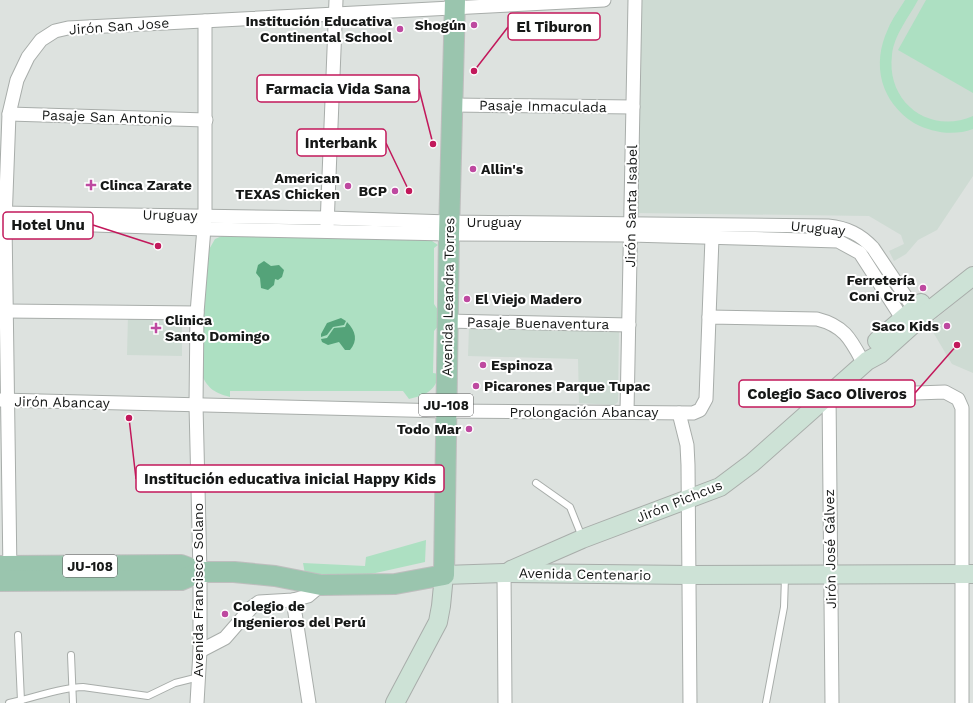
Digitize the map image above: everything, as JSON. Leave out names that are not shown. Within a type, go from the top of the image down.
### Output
[{"type":"main road","name":"Avenida Leandra Torres","points":[[444,575],[447,322],[455,4]]},
{"type":"main road","name":"Avenida Centenario","points":[[5,574],[181,566],[200,572],[234,572],[275,576],[321,586],[395,584],[444,575]]},
{"type":"street","points":[[327,231],[336,0]]},
{"type":"street","name":"Jirón San Jose","points":[[5,574],[3,400],[6,311],[3,217],[9,114],[17,80],[28,56],[40,40],[55,31],[68,28],[335,14],[455,4],[604,0]]},
{"type":"street","name":"Jirón Santa Isabel","points":[[627,412],[635,0]]},
{"type":"street","name":"Avenida Francisco Solano","points":[[197,703],[200,651],[200,572],[196,405],[198,314],[205,222],[205,21]]},
{"type":"street","name":"Pasaje Inmaculada","points":[[453,105],[633,107]]},
{"type":"street","name":"Pasaje San Antonio","points":[[9,114],[206,120]]},
{"type":"street","name":"Uruguay","points":[[3,217],[205,222],[327,231],[449,228],[840,228],[854,232],[873,248],[911,319]]},
{"type":"street","name":"Uruguay","points":[[205,222],[327,218],[449,228]]},
{"type":"street","name":"Uruguay","points":[[631,229],[712,238],[838,241],[860,253],[911,319]]},
{"type":"street","points":[[712,238],[709,317],[817,319],[830,322],[849,337],[866,362]]},
{"type":"street","name":"Jirón Pichcus","points":[[504,573],[582,539],[720,487],[752,463],[866,362],[880,354],[911,319],[968,273]]},
{"type":"street","points":[[6,311],[198,314]]},
{"type":"street","name":"Prolongación Abancay","points":[[196,405],[446,411],[693,413],[700,410],[706,399],[709,317]]},
{"type":"street","name":"Pasaje Buenaventura","points":[[447,322],[629,325]]},
{"type":"street","points":[[844,381],[866,391],[888,394],[945,392],[958,399],[967,408],[967,574],[962,703]]},
{"type":"street","name":"Jirón José Gálvez","points":[[829,394],[832,703]]},
{"type":"street","name":"Jirón Abancay","points":[[3,400],[196,405]]},
{"type":"street","points":[[679,413],[687,446],[690,575],[690,703]]},
{"type":"street","points":[[504,573],[505,703]]},
{"type":"street","name":"Avenida Centenario","points":[[444,575],[504,573],[785,576],[967,574]]},
{"type":"street","name":"Avenida Leandra Torres","points":[[395,703],[438,622],[444,575]]},
{"type":"street","points":[[200,651],[225,638],[252,607],[259,602],[293,600],[308,596],[321,586]]},
{"type":"street","points":[[293,600],[309,703]]},
{"type":"lane","points":[[536,483],[570,507],[582,539]]},
{"type":"lane","points":[[766,703],[784,607],[785,576]]},
{"type":"lane","points":[[18,635],[21,701]]},
{"type":"lane","points":[[71,655],[73,703]]},
{"type":"lane","points":[[9,703],[21,701],[63,688],[83,687],[148,696],[176,683],[198,678]]},
{"type":"shaded area","points":[[640,0],[973,0],[973,176],[937,230],[918,240],[906,254],[894,261],[889,251],[904,244],[901,235],[869,216],[636,213]]},
{"type":"shaded area","points":[[905,0],[918,0],[902,26],[893,48],[892,72],[896,87],[903,100],[914,110],[926,117],[941,121],[957,121],[973,116],[973,129],[951,133],[928,129],[914,123],[903,114],[894,105],[887,94],[882,82],[880,56],[890,25]]},
{"type":"shaded area","points":[[926,0],[973,0],[973,93],[898,50]]},
{"type":"shaded area","points":[[222,236],[429,239],[438,245],[434,248],[434,304],[440,313],[440,324],[434,331],[433,373],[439,374],[435,385],[428,392],[409,399],[403,391],[230,391],[230,397],[211,389],[200,372],[207,253],[215,239]]},
{"type":"shaded area","points":[[264,261],[271,266],[279,265],[284,270],[282,277],[278,280],[275,279],[274,285],[268,290],[261,288],[260,278],[256,273],[258,265]]},
{"type":"shaded area","points":[[973,288],[973,373],[952,364],[930,327],[932,322]]},
{"type":"shaded area","name":"Clinica Santo Domingo","points":[[128,315],[182,316],[182,356],[127,355]]},
{"type":"shaded area","points":[[341,318],[346,321],[344,325],[333,327],[327,335],[321,337],[327,323]]},
{"type":"shaded area","points":[[347,322],[355,336],[353,347],[350,350],[345,350],[339,342],[328,345],[322,342],[321,339],[327,338],[334,328],[345,327]]},
{"type":"shaded area","points":[[469,326],[619,328],[618,402],[614,405],[579,403],[578,359],[468,356]]},
{"type":"shaded area","points":[[426,540],[425,562],[362,576],[305,574],[303,563],[365,566],[366,557]]},
{"type":"place","name":"Shogún","points":[[474,25]]},
{"type":"place","name":"Institución Educativa Continental School","points":[[400,29]]},
{"type":"place","name":"El Tiburon","points":[[474,71]]},
{"type":"place","name":"Farmacia Vida Sana","points":[[433,144]]},
{"type":"place","name":"Allin's","points":[[473,169]]},
{"type":"place","name":"Clinca Zarate","points":[[91,185]]},
{"type":"place","name":"American TEXAS Chicken","points":[[348,186]]},
{"type":"place","name":"BCP","points":[[395,191]]},
{"type":"place","name":"Interbank","points":[[409,191]]},
{"type":"place","name":"Hotel Unu","points":[[158,246]]},
{"type":"place","name":"Ferretería Coni Cruz","points":[[923,288]]},
{"type":"place","name":"El Viejo Madero","points":[[467,299]]},
{"type":"place","name":"Saco Kids","points":[[947,326]]},
{"type":"place","name":"Clinica Santo Domingo","points":[[156,328]]},
{"type":"place","name":"Colegio Saco Oliveros","points":[[957,345]]},
{"type":"place","name":"Espinoza","points":[[483,365]]},
{"type":"place","name":"Picarones Parque Tupac","points":[[476,386]]},
{"type":"place","name":"Institución educativa inicial Happy Kids","points":[[129,418]]},
{"type":"place","name":"Todo Mar","points":[[469,429]]},
{"type":"place","name":"Colegio de Ingenieros del Perú","points":[[225,614]]}]
